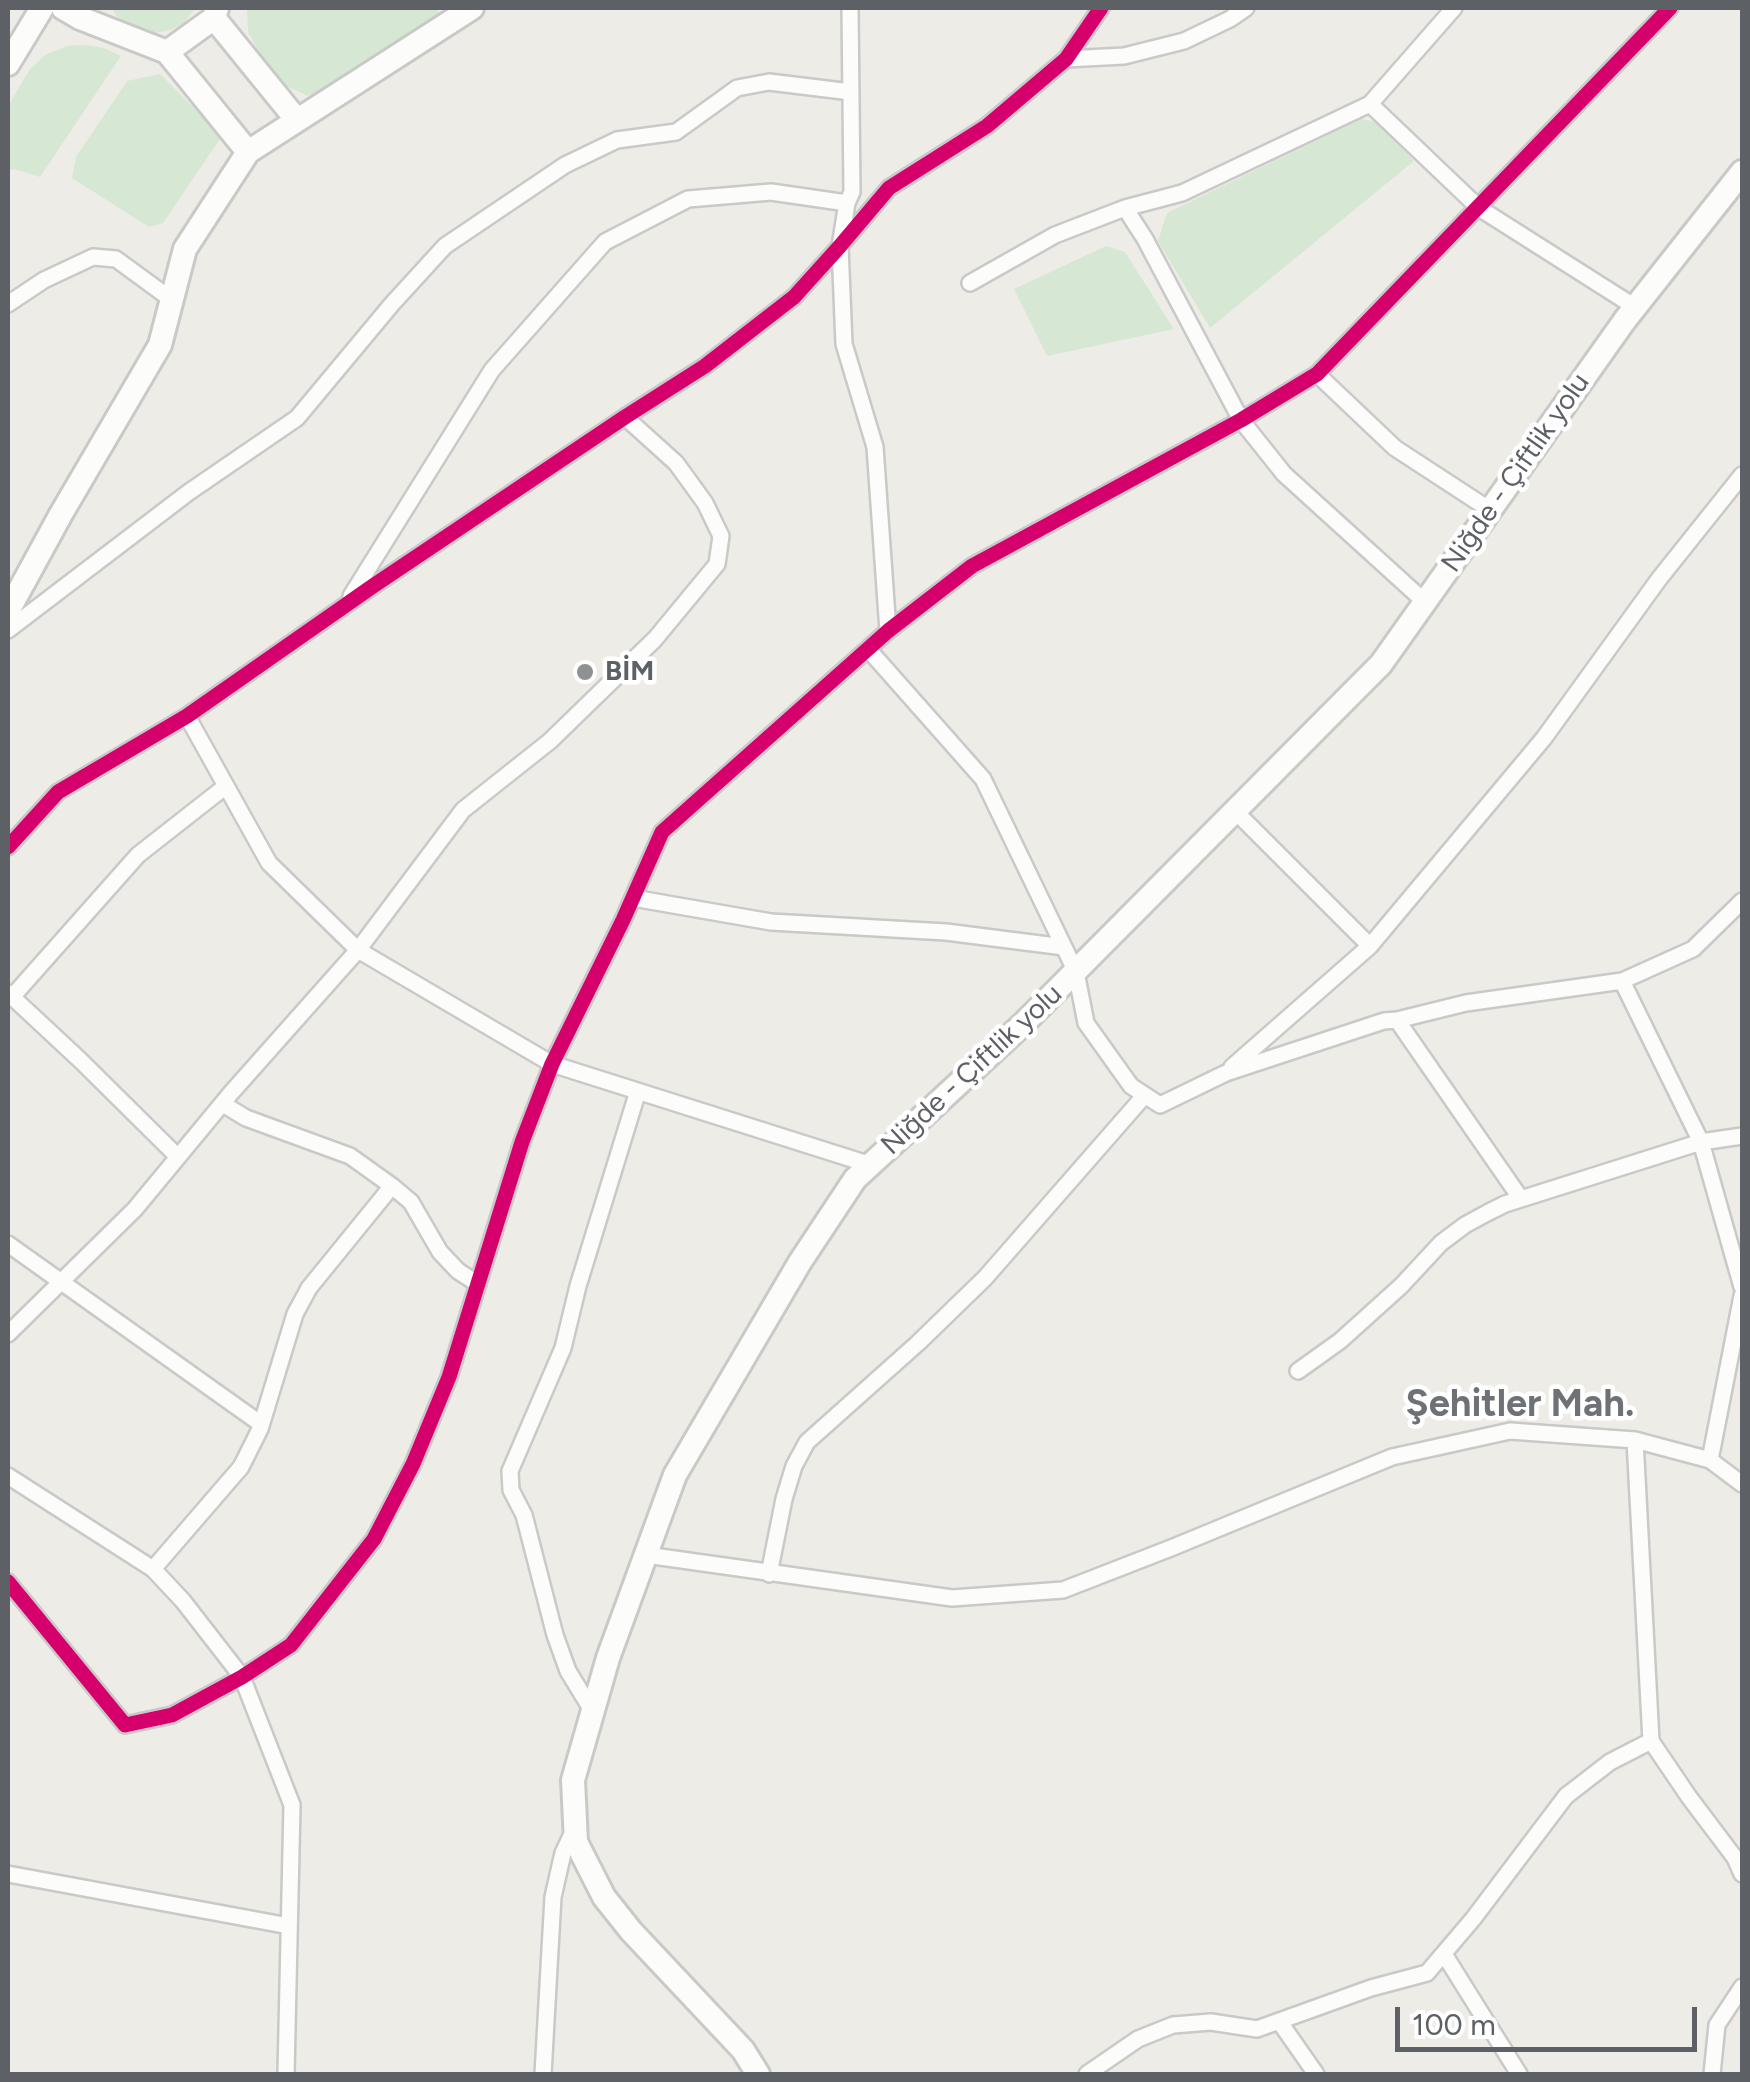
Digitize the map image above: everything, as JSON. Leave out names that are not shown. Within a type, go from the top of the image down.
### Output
[{"type":"main road","points":[[8,64],[42,8]]},
{"type":"main road","points":[[63,8],[168,52],[248,152]]},
{"type":"main road","points":[[8,611],[160,344],[185,249],[248,152],[472,8]]},
{"type":"main road","points":[[168,52],[216,13],[296,119]]},
{"type":"main road","name":"Niğde - Çiftlik yolu","points":[[758,2074],[743,2050],[631,1932],[604,1897],[576,1842],[573,1780],[608,1658],[675,1476],[800,1262],[856,1179],[1022,1026],[1381,664],[1635,307],[1742,172]]},
{"type":"street","points":[[850,8],[852,192],[840,246],[844,344],[876,447],[888,632]]},
{"type":"street","points":[[8,847],[58,792],[187,716],[705,366],[794,297],[889,188],[987,126],[1066,59],[1101,8]]},
{"type":"street","points":[[1066,59],[1124,56],[1184,41],[1246,8]]},
{"type":"street","points":[[970,284],[1055,235],[1125,208],[1182,193],[1370,104],[1454,8]]},
{"type":"street","points":[[8,1582],[125,1724],[172,1715],[291,1645],[374,1538],[412,1464],[449,1377],[522,1142],[552,1064],[662,832],[888,632],[972,566],[1241,420],[1317,374],[1670,8]]},
{"type":"street","points":[[8,630],[189,492],[296,418],[445,246],[565,165],[618,140],[676,132],[737,88],[769,82],[850,92]]},
{"type":"street","points":[[1370,104],[1479,208],[1635,307]]},
{"type":"street","points":[[346,605],[492,370],[604,242],[688,199],[771,192],[847,203]]},
{"type":"street","points":[[1125,208],[1241,420],[1284,474],[1425,602]]},
{"type":"street","points":[[8,304],[44,280],[93,257],[116,259],[172,300]]},
{"type":"street","points":[[1317,374],[1396,448],[1490,510]]},
{"type":"street","points":[[8,1334],[135,1209],[358,950],[463,810],[564,728],[655,638],[717,564],[721,536],[705,503],[676,463],[625,417]]},
{"type":"street","points":[[1226,1073],[1370,946],[1544,738],[1659,579],[1742,475]]},
{"type":"street","points":[[868,650],[983,778],[1076,972],[1086,1022],[1131,1086],[1160,1105],[1226,1073],[1384,1021],[1466,1003],[1622,982],[1693,949],[1742,901]]},
{"type":"street","points":[[187,716],[269,864],[358,950],[552,1064],[871,1165]]},
{"type":"street","points":[[178,1157],[10,995],[138,855],[226,786]]},
{"type":"street","points":[[1235,811],[1370,946]]},
{"type":"street","points":[[632,898],[771,922],[946,932],[1064,946]]},
{"type":"street","points":[[1622,982],[1701,1142],[1742,1288]]},
{"type":"street","points":[[1398,1020],[1522,1199]]},
{"type":"street","points":[[593,1712],[568,1671],[555,1634],[524,1515],[511,1490],[510,1471],[563,1348],[638,1091]]},
{"type":"street","points":[[769,1574],[784,1500],[794,1466],[807,1442],[986,1278],[1144,1095]]},
{"type":"street","points":[[222,1104],[246,1118],[350,1156],[411,1202],[440,1252],[458,1272],[478,1284]]},
{"type":"street","points":[[1298,1372],[1340,1341],[1401,1286],[1441,1243],[1487,1213],[1701,1142],[1742,1136]]},
{"type":"street","points":[[154,1569],[241,1467],[261,1424],[295,1314],[308,1288],[392,1186]]},
{"type":"street","points":[[8,1244],[261,1424]]},
{"type":"street","points":[[1710,1460],[1742,1296]]},
{"type":"street","points":[[646,1556],[952,1598],[1063,1590],[1392,1456],[1510,1431],[1635,1440],[1710,1460],[1742,1484]]},
{"type":"street","points":[[1635,1440],[1651,1741],[1735,1858],[1742,1874]]},
{"type":"street","points":[[8,1476],[154,1569],[242,1677],[292,1805],[286,2074]]},
{"type":"street","points":[[1087,2074],[1138,2039],[1173,2025],[1211,2022],[1257,2029],[1371,1988],[1427,1973],[1566,1796],[1610,1762],[1651,1741]]},
{"type":"street","points":[[543,2074],[554,1897],[563,1853],[575,1826]]},
{"type":"street","points":[[8,1874],[289,1926]]},
{"type":"street","points":[[1444,1954],[1519,2074]]},
{"type":"street","points":[[1712,2074],[1717,2025],[1742,1987]]},
{"type":"street","points":[[1279,2021],[1316,2074]]},
{"type":"green space","points":[[112,8],[195,8],[185,22],[152,34],[132,29]]},
{"type":"green space","points":[[247,8],[433,8],[442,14],[333,88],[308,96],[282,84],[261,56],[248,32]]},
{"type":"green space","points":[[85,45],[121,56],[40,177],[8,170],[8,106],[30,69],[45,55],[67,46]]},
{"type":"green space","points":[[160,74],[222,136],[163,223],[149,227],[72,178],[76,157],[127,81]]},
{"type":"green space","points":[[1361,119],[1377,122],[1414,161],[1210,328],[1158,241],[1167,213]]},
{"type":"green space","points":[[1106,246],[1125,252],[1174,329],[1047,356],[1014,289]]},
{"type":"cycle path","points":[[8,847],[58,792],[187,716],[373,586],[705,366],[794,297],[889,188],[987,126],[1066,59],[1101,8]]},
{"type":"cycle path","points":[[8,1582],[125,1725],[172,1715],[291,1645],[374,1539],[413,1464],[449,1377],[522,1142],[552,1064],[662,832],[888,631],[972,566],[1241,420],[1317,374],[1670,8]]},
{"type":"place","name":"BİM","points":[[585,672]]},
{"type":"district","name":"Şehitler Mah.","points":[[1520,1405]]}]
